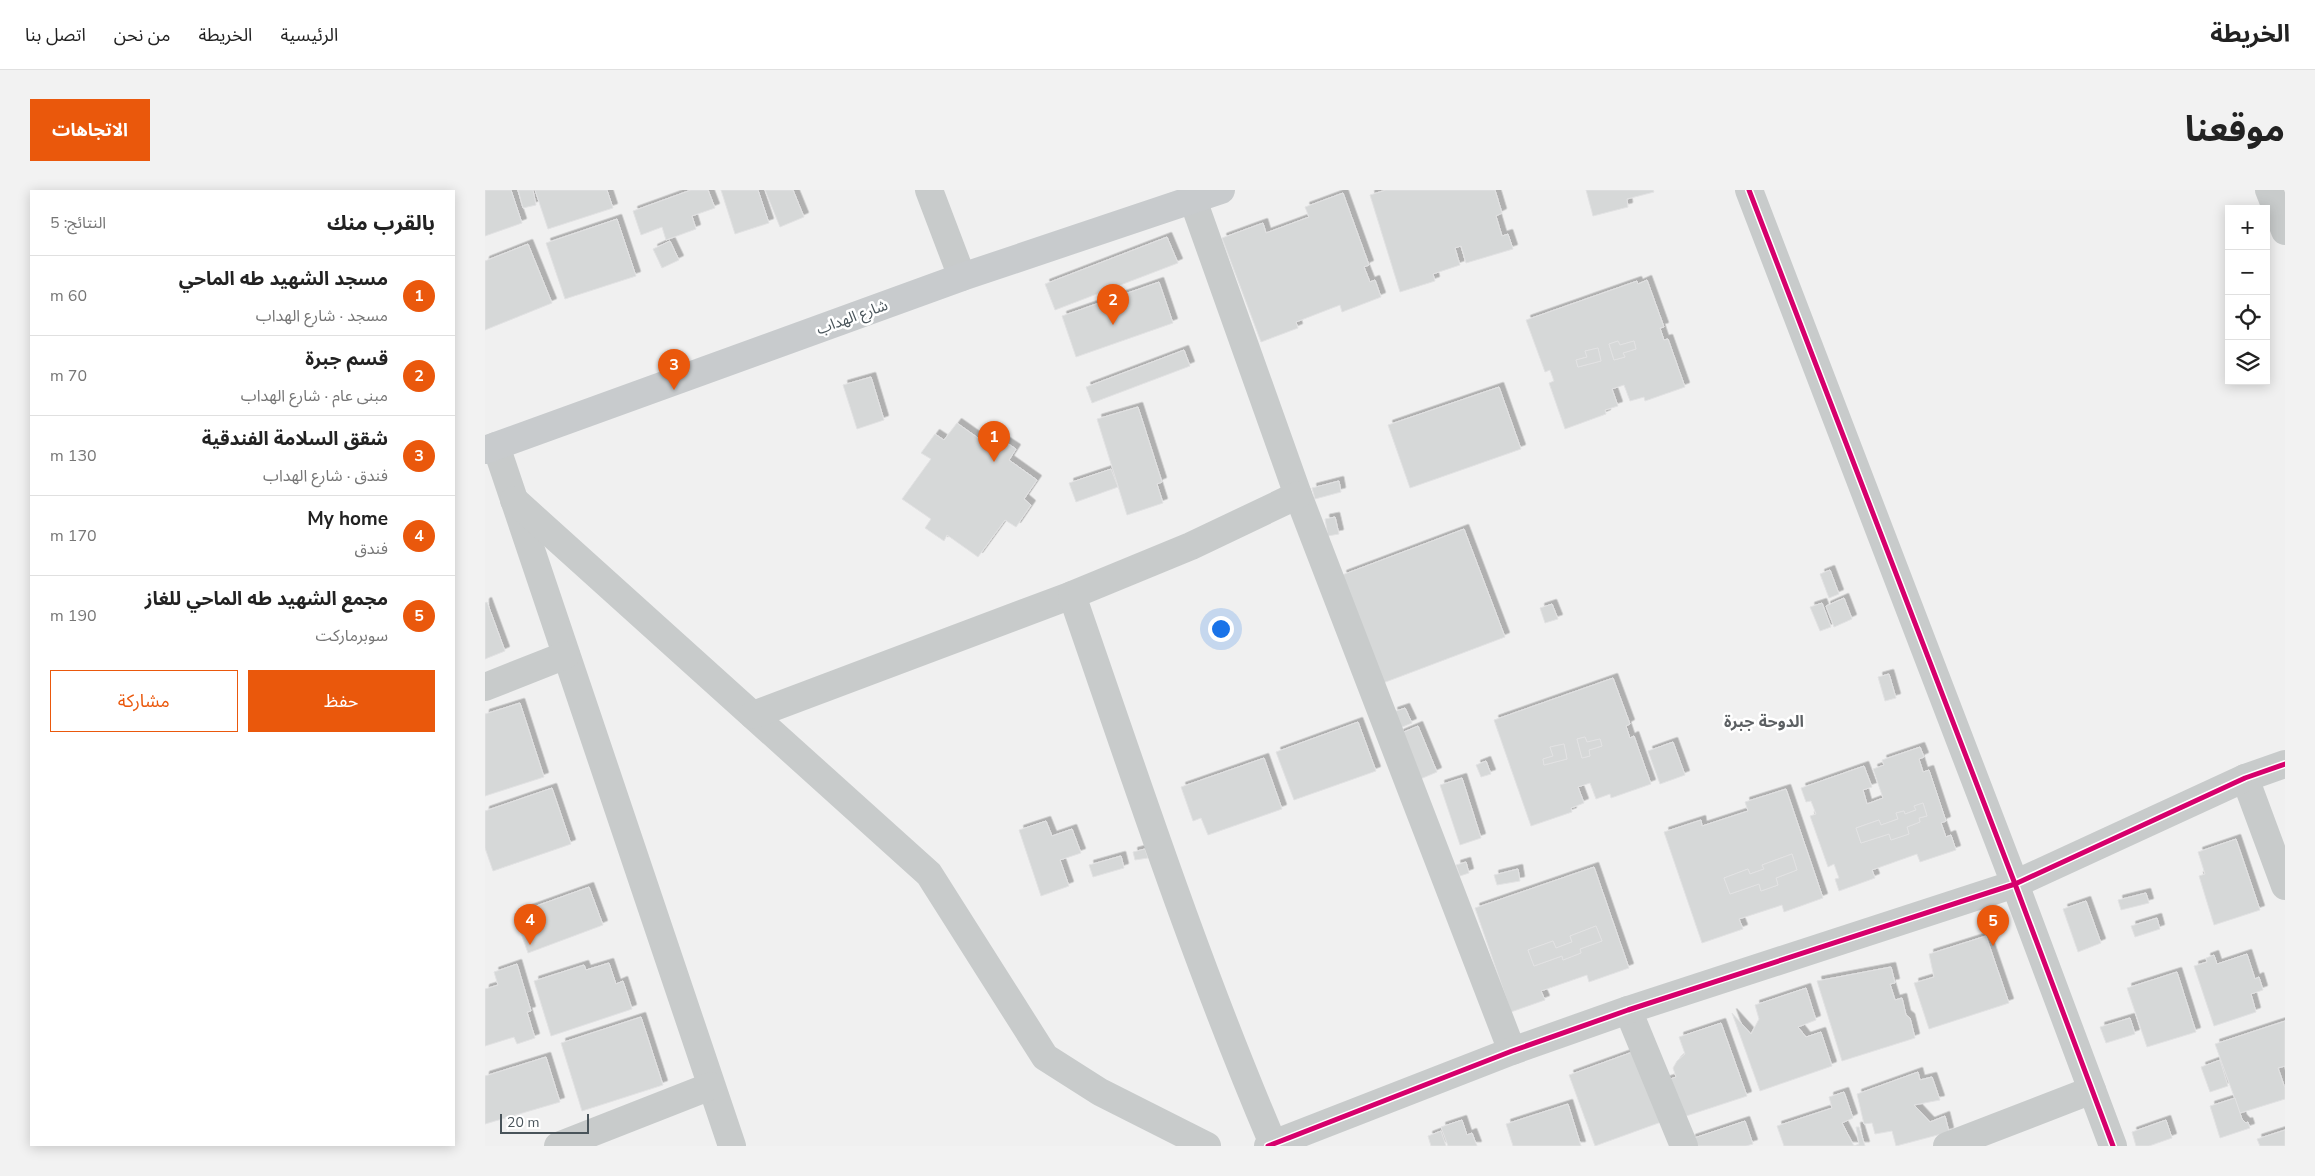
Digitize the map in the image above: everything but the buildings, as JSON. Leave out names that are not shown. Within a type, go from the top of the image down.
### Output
[{"type":"street","points":[[929,190],[962,277]]},
{"type":"street","name":"شارع الهداب","points":[[491,448],[962,277],[1221,190]]},
{"type":"street","points":[[1749,190],[2015,884],[2113,1146]]},
{"type":"street","points":[[2269,190],[2285,231]]},
{"type":"street","points":[[1193,200],[1298,495],[1512,1051]]},
{"type":"street","points":[[491,448],[514,500],[732,1146]]},
{"type":"street","points":[[753,715],[1072,595],[1191,546],[1298,495]]},
{"type":"street","points":[[514,500],[929,874],[1045,1057],[1100,1092],[1207,1146]]},
{"type":"street","points":[[1072,595],[1188,930],[1271,1146],[1512,1051],[1628,1010],[2015,884],[2245,778],[2285,764]]},
{"type":"street","points":[[485,687],[566,656]]},
{"type":"street","points":[[2245,778],[2285,886]]},
{"type":"street","points":[[1628,1010],[1684,1146]]},
{"type":"street","points":[[558,1146],[711,1086]]},
{"type":"street","points":[[1947,1146],[2092,1090]]},
{"type":"cycle path","points":[[1749,190],[2015,884],[2113,1146]]},
{"type":"cycle path","points":[[1268,1146],[1512,1051],[1628,1010],[2015,884],[2245,778],[2285,764]]},
{"type":"place","name":"قسم جبرة","points":[[1113,325]]},
{"type":"place","name":"شقق السلامة الفندقية","points":[[674,390]]},
{"type":"place","name":"مسجد الشهيد طه الماحي","points":[[994,462]]},
{"type":"place","name":"My home","points":[[530,945]]},
{"type":"place","name":"مجمع الشهيد طه الماحي للغاز","points":[[1993,946]]},
{"type":"district","name":"الدوحة جبرة","points":[[1764,722]]}]
